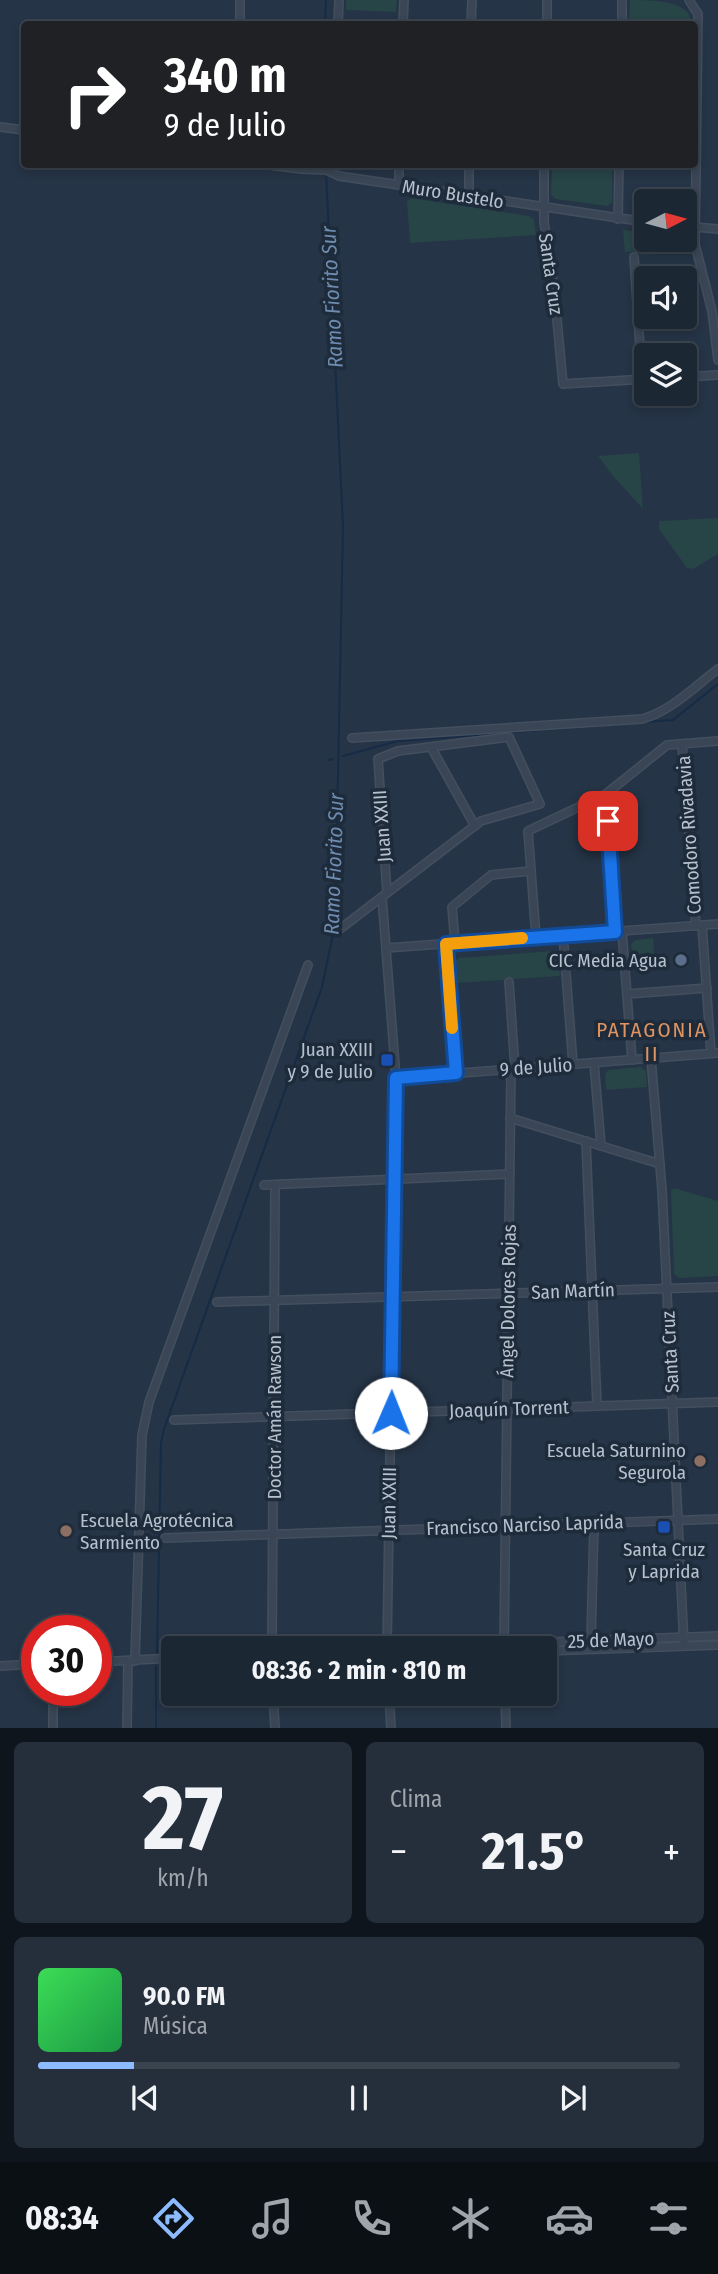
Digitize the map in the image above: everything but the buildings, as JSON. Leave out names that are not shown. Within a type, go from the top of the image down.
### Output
[{"type":"street","points":[[240,0],[240,21]]},
{"type":"street","points":[[338,21],[339,0]]},
{"type":"street","points":[[403,21],[404,0]]},
{"type":"street","points":[[471,21],[472,0]]},
{"type":"street","points":[[547,0],[547,21]]},
{"type":"street","points":[[622,0],[622,21]]},
{"type":"street","points":[[689,0],[698,13],[698,21]]},
{"type":"street","points":[[0,127],[21,130]]},
{"type":"street","name":"Muro Bustelo","points":[[292,168],[326,170],[339,176],[399,186],[634,221]]},
{"type":"street","points":[[339,168],[339,176]]},
{"type":"street","points":[[399,168],[399,186]]},
{"type":"street","points":[[468,196],[469,168]]},
{"type":"street","name":"Santa Cruz","points":[[544,168],[544,207],[563,384],[634,380]]},
{"type":"street","points":[[618,219],[619,168]]},
{"type":"street","points":[[696,168],[696,189]]},
{"type":"street","points":[[697,228],[718,229]]},
{"type":"street","points":[[697,252],[712,311],[718,360]]},
{"type":"street","points":[[634,257],[641,343]]},
{"type":"street","points":[[697,376],[718,375]]},
{"type":"street","points":[[352,738],[642,719],[657,715],[718,668]]},
{"type":"street","points":[[340,929],[475,826],[481,821],[540,804],[509,737],[431,747],[475,826]]},
{"type":"street","points":[[536,937],[528,831],[606,794],[667,745],[718,741]]},
{"type":"street","name":"Comodoro Rivadavia","points":[[682,744],[699,925],[715,1053]]},
{"type":"street","name":"Juan XXIII","points":[[387,1636],[396,1078],[386,948],[378,759],[398,751],[431,747]]},
{"type":"street","points":[[606,794],[632,1060]]},
{"type":"street","points":[[455,943],[452,907],[491,874],[531,871]]},
{"type":"street","points":[[386,948],[718,924]]},
{"type":"street","points":[[563,935],[573,1064]]},
{"type":"street","points":[[446,944],[456,1073]]},
{"type":"street","points":[[127,1728],[142,1435],[149,1402],[308,965]]},
{"type":"street","name":"Ángel Dolores Rojas","points":[[504,1636],[510,1118],[513,1069],[509,982]]},
{"type":"street","points":[[627,994],[707,988]]},
{"type":"street","name":"9 de Julio","points":[[396,1078],[715,1053]]},
{"type":"street","name":"Santa Cruz","points":[[651,1058],[667,1289],[683,1642]]},
{"type":"street","points":[[594,1063],[601,1146]]},
{"type":"street","points":[[510,1118],[660,1164]]},
{"type":"street","points":[[586,1141],[597,1406]]},
{"type":"street","points":[[264,1185],[510,1174]]},
{"type":"street","name":"Doctor Amán Rawson","points":[[272,1636],[275,1185]]},
{"type":"street","name":"San Martín","points":[[217,1302],[718,1287]]},
{"type":"street","name":"Joaquín Torrent","points":[[174,1420],[718,1402]]},
{"type":"street","name":"Francisco Narciso Laprida","points":[[165,1538],[718,1519]]},
{"type":"street","points":[[591,1641],[594,1524]]},
{"type":"street","name":"25 de Mayo","points":[[557,1650],[683,1642],[718,1636]]},
{"type":"street","name":"25 de Mayo","points":[[557,1643],[683,1642],[718,1645]]},
{"type":"street","points":[[112,1662],[161,1660]]},
{"type":"street","points":[[0,1666],[21,1665]]},
{"type":"street","points":[[53,1706],[53,1728]]},
{"type":"street","points":[[274,1706],[275,1728]]},
{"type":"street","points":[[390,1706],[391,1728]]},
{"type":"street","points":[[505,1706],[506,1728]]},
{"type":"green space","points":[[346,0],[397,0],[396,12],[346,10]]},
{"type":"green space","points":[[630,0],[670,3],[685,10],[691,21],[629,21]]},
{"type":"green space","points":[[552,168],[612,168],[612,203],[607,206],[555,199],[551,194]]},
{"type":"green space","points":[[411,198],[529,216],[534,220],[536,235],[410,243],[407,202]]},
{"type":"green space","points":[[623,230],[634,231],[634,251],[625,252]]},
{"type":"green space","points":[[642,252],[689,252],[643,255]]},
{"type":"green space","points":[[639,453],[643,509],[598,456]]},
{"type":"green space","points":[[718,518],[718,554],[693,569],[687,568],[659,529],[659,521]]},
{"type":"green space","points":[[653,938],[655,965],[633,966],[631,944],[635,940]]},
{"type":"green space","points":[[554,951],[558,954],[560,976],[457,983],[455,962],[458,958]]},
{"type":"green space","points":[[641,1067],[646,1071],[647,1087],[606,1090],[605,1074],[608,1070]]},
{"type":"green space","points":[[674,1188],[718,1201],[718,1276],[679,1278],[674,1274],[671,1191]]},
{"type":"waterway","name":"Ramo Fiorito Sur","points":[[325,21],[326,0]]},
{"type":"waterway","name":"Ramo Fiorito Sur","points":[[157,1653],[161,1443],[164,1429],[322,987],[335,925],[343,526],[326,173]]},
{"type":"waterway","points":[[644,722],[673,720],[718,684]]},
{"type":"waterway","points":[[343,756],[398,741],[621,724]]},
{"type":"waterway","points":[[329,760],[333,759]]},
{"type":"waterway","name":"Ramo Fiorito Sur","points":[[156,1666],[156,1728]]},
{"type":"slow traffic","points":[[452,1028],[446,944],[522,938]]},
{"type":"place","name":"CIC Media Agua","points":[[681,960]]},
{"type":"place","name":"Juan XXIII y 9 de Julio","points":[[387,1060]]},
{"type":"place","name":"Escuela Saturnino Segurola","points":[[700,1461]]},
{"type":"place","name":"Santa Cruz y Laprida","points":[[664,1527]]},
{"type":"place","name":"Escuela Agrotécnica Sarmiento","points":[[66,1531]]},
{"type":"district","name":"PATAGONIA II","points":[[652,1042]]},
{"type":"route","points":[[391,1413],[396,1078],[456,1073],[446,944],[615,932],[608,821]]}]
